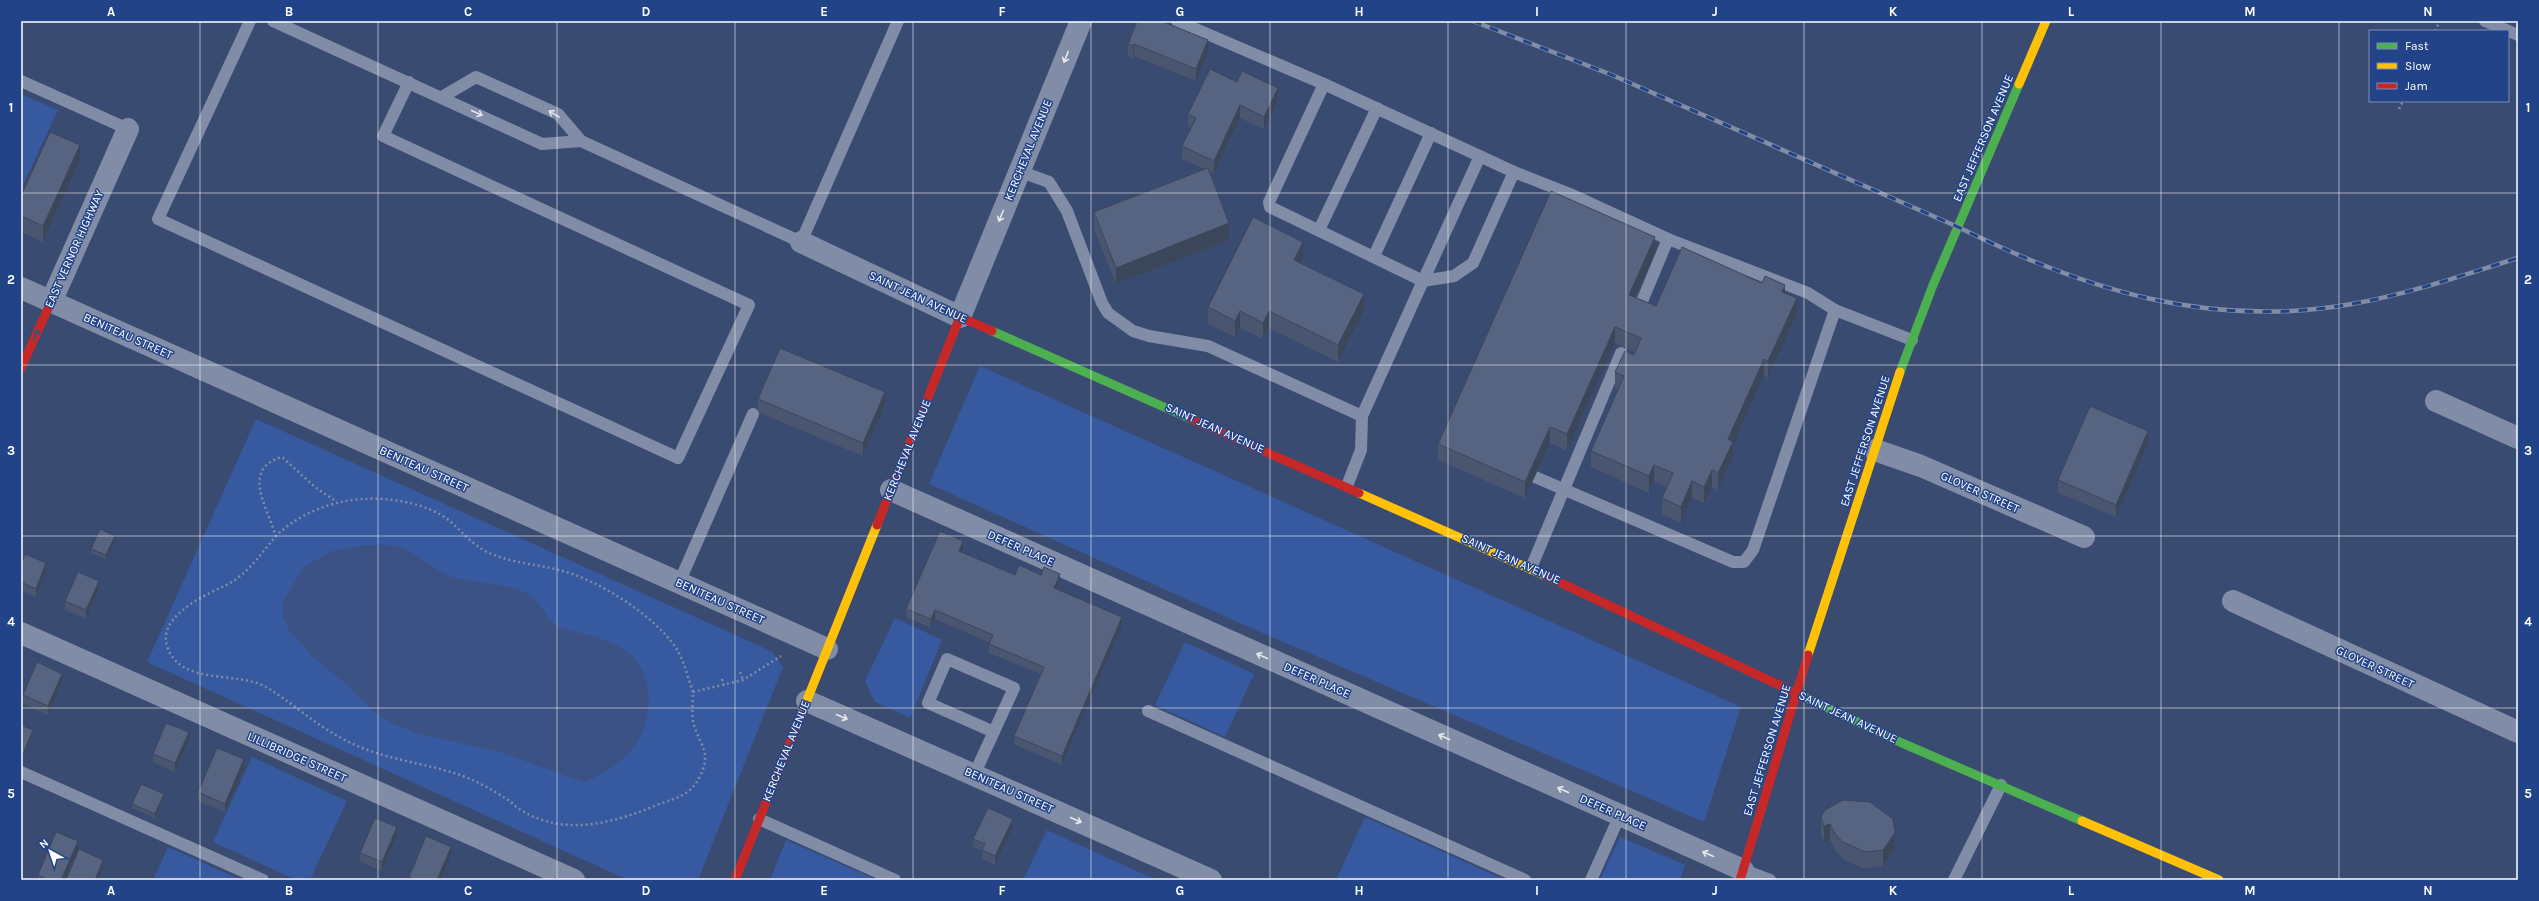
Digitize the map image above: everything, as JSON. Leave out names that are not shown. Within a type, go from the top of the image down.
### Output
[{"type":"street","name":"KERCHEVAL AVENUE","points":[[735,880],[960,317],[1081,21]]},
{"type":"street","name":"EAST JEFFERSON AVENUE","points":[[1741,875],[1796,693],[1912,340],[1933,285],[2046,21]]},
{"type":"street","name":"EAST VERNOR HIGHWAY","points":[[21,368],[128,129]]},
{"type":"street","name":"SAINT JEAN AVENUE","points":[[801,242],[960,317],[1531,568],[1902,743],[2219,880]]},
{"type":"street","name":"BENITEAU STREET","points":[[21,288],[827,649]]},
{"type":"street","points":[[2436,401],[2518,438]]},
{"type":"street","name":"GLOVER STREET","points":[[1875,450],[1921,466],[2084,537]]},
{"type":"street","name":"DEFER PLACE","points":[[891,490],[1620,815],[1741,875]]},
{"type":"street","name":"GLOVER STREET","points":[[2233,601],[2518,732]]},
{"type":"street","name":"LILLIBRIDGE STREET","points":[[21,633],[574,880]]},
{"type":"street","name":"BENITEAU STREET","points":[[807,701],[1211,880]]},
{"type":"lane","points":[[250,21],[158,219],[678,458],[749,305],[383,136],[408,82]]},
{"type":"lane","points":[[273,21],[542,144],[581,141]]},
{"type":"lane","points":[[442,97],[476,77],[558,114],[581,141],[801,242],[898,21]]},
{"type":"lane","points":[[1177,21],[1324,84],[1514,172],[1570,194],[1668,239],[1808,293],[1835,310],[1912,340]]},
{"type":"lane","points":[[2485,21],[2506,30]]},
{"type":"lane","points":[[21,82],[128,129]]},
{"type":"lane","points":[[1324,84],[1269,202],[1270,208],[1275,212],[1319,230],[1423,280],[1454,276],[1473,263],[1514,172]]},
{"type":"lane","points":[[1319,230],[1377,108]]},
{"type":"lane","points":[[1374,256],[1431,133]]},
{"type":"lane","points":[[1347,486],[1361,450],[1362,416],[1480,156]]},
{"type":"lane","points":[[1019,172],[1049,182],[1066,211],[1102,303],[1108,313],[1119,322],[1149,336],[1208,346],[1362,416]]},
{"type":"lane","points":[[1638,311],[1668,239]]},
{"type":"lane","points":[[1535,477],[1733,562],[1744,562],[1753,550],[1835,310]]},
{"type":"lane","points":[[1531,568],[1565,491],[1621,353]]},
{"type":"lane","points":[[679,583],[753,414]]},
{"type":"lane","points":[[974,775],[994,732],[1014,688],[947,659],[928,703],[994,732]]},
{"type":"lane","points":[[1148,711],[1525,880]]},
{"type":"lane","points":[[21,772],[263,880]]},
{"type":"lane","points":[[1954,880],[2001,785]]},
{"type":"lane","points":[[1591,880],[1620,815]]},
{"type":"lane","points":[[759,819],[895,880]]},
{"type":"lane","points":[[1741,875],[1770,880]]},
{"type":"path","points":[[2436,30],[2440,21]]},
{"type":"path","points":[[2399,109],[2402,102]]},
{"type":"path","points":[[276,537],[261,496],[258,477],[264,465],[272,460],[282,457],[315,487],[337,502]]},
{"type":"path","points":[[356,499],[390,499],[422,508],[448,519],[466,538],[485,551],[510,560],[561,570],[595,585],[647,615],[676,648],[693,692],[693,720],[696,731],[702,740],[705,758],[700,776],[687,794],[636,814],[603,823],[578,827],[543,820],[519,809],[509,800],[458,774],[402,762],[348,742],[264,685],[238,678],[196,672],[176,661],[167,646],[166,632],[178,614],[194,601],[229,584],[241,575],[276,537],[305,515],[337,502],[356,499]]},
{"type":"path","points":[[693,692],[724,686],[742,680],[781,656]]},
{"type":"path","points":[[740,672],[742,680]]},
{"type":"path","points":[[722,679],[724,686]]},
{"type":"shaded area","points":[[21,94],[58,110],[21,189]]},
{"type":"shaded area","points":[[980,366],[1741,707],[1704,822],[1251,628],[929,484]]},
{"type":"shaded area","points":[[256,419],[773,652],[783,667],[698,880],[628,880],[147,662]]},
{"type":"shaded area","points":[[366,545],[384,545],[403,548],[452,577],[522,591],[531,596],[539,604],[551,621],[560,627],[607,641],[623,649],[633,657],[643,672],[648,691],[646,722],[633,748],[612,768],[584,782],[499,752],[416,733],[393,724],[377,714],[344,682],[312,656],[289,630],[283,618],[283,601],[304,567],[332,551]]},
{"type":"shaded area","points":[[895,618],[942,640],[910,718],[875,702],[865,681]]},
{"type":"shaded area","points":[[1185,642],[1254,674],[1225,737],[1155,705]]},
{"type":"shaded area","points":[[252,757],[347,801],[310,880],[296,880],[213,842]]},
{"type":"shaded area","points":[[1365,817],[1505,880],[1336,880]]},
{"type":"shaded area","points":[[1047,830],[1156,880],[1023,880]]},
{"type":"shaded area","points":[[1620,837],[1685,865],[1680,880],[1600,880]]},
{"type":"shaded area","points":[[786,840],[877,880],[770,880]]},
{"type":"shaded area","points":[[168,847],[241,880],[153,880]]},
{"type":"building","points":[[1137,21],[1161,21],[1208,40],[1196,69],[1134,44],[1133,46],[1128,44]]},
{"type":"building","points":[[1210,69],[1237,82],[1242,71],[1278,88],[1264,117],[1240,105],[1214,161],[1182,146],[1196,118],[1188,114]]},
{"type":"building","points":[[50,132],[80,145],[43,226],[21,216],[21,196]]},
{"type":"building","points":[[1208,168],[1229,223],[1116,268],[1094,212]]},
{"type":"building","points":[[1551,191],[1655,237],[1629,295],[1656,306],[1682,247],[1762,283],[1765,276],[1785,285],[1782,292],[1797,298],[1768,361],[1764,359],[1728,439],[1733,442],[1718,473],[1712,470],[1704,487],[1692,481],[1681,507],[1662,498],[1673,473],[1654,465],[1649,476],[1591,451],[1624,376],[1615,372],[1625,351],[1634,355],[1641,338],[1615,327],[1567,434],[1550,427],[1525,482],[1438,444]]},
{"type":"building","points":[[1253,217],[1303,242],[1294,260],[1364,294],[1338,345],[1269,311],[1263,323],[1240,311],[1235,321],[1208,307]]},
{"type":"building","points":[[780,348],[885,392],[863,443],[758,399]]},
{"type":"building","points":[[2090,406],[2148,431],[2116,505],[2058,480]]},
{"type":"building","points":[[100,529],[115,536],[106,555],[91,549]]},
{"type":"building","points":[[940,531],[963,541],[959,551],[1015,575],[1019,565],[1041,575],[1044,567],[1060,574],[1054,588],[1122,617],[1062,756],[1014,736],[1044,667],[989,644],[993,635],[935,610],[931,619],[906,609]]},
{"type":"building","points":[[25,554],[46,563],[36,589],[21,582],[21,564]]},
{"type":"building","points":[[78,572],[99,581],[86,610],[65,601]]},
{"type":"building","points":[[37,662],[62,674],[48,706],[23,695]]},
{"type":"building","points":[[166,723],[189,732],[175,763],[153,754]]},
{"type":"building","points":[[21,725],[33,730],[23,754],[21,753]]},
{"type":"building","points":[[217,748],[244,759],[225,804],[198,792]]},
{"type":"building","points":[[141,784],[164,794],[155,814],[132,804]]},
{"type":"building","points":[[1843,800],[1870,802],[1893,819],[1895,833],[1883,850],[1865,852],[1843,842],[1835,834],[1830,824],[1824,826],[1821,817],[1825,810]]},
{"type":"building","points":[[988,808],[1013,819],[995,856],[982,850],[985,844],[973,839]]},
{"type":"building","points":[[375,818],[397,827],[382,862],[360,853]]},
{"type":"building","points":[[56,832],[78,841],[61,880],[49,880],[38,875]]},
{"type":"building","points":[[426,836],[451,847],[437,880],[416,880],[409,877]]},
{"type":"building","points":[[79,849],[103,860],[95,880],[66,880]]},
{"type":"railway","points":[[1473,21],[1612,75],[2053,269],[2101,286],[2149,298],[2198,307],[2248,311],[2299,310],[2373,300],[2436,284],[2518,258]]},
{"type":"traffic: fast","points":[[1900,372],[1933,285],[2019,84]]},
{"type":"traffic: fast","points":[[992,331],[1191,419]]},
{"type":"traffic: fast","points":[[1796,693],[1902,743],[2082,821]]},
{"type":"traffic: slow","points":[[2019,84],[2046,21]]},
{"type":"traffic: slow","points":[[1808,655],[1900,372]]},
{"type":"traffic: slow","points":[[1359,493],[1546,576]]},
{"type":"traffic: slow","points":[[801,715],[877,525]]},
{"type":"traffic: slow","points":[[2082,821],[2219,880]]},
{"type":"traffic: jam","points":[[21,368],[51,302]]},
{"type":"traffic: jam","points":[[877,525],[960,317],[992,331]]},
{"type":"traffic: jam","points":[[1191,419],[1359,493]]},
{"type":"traffic: jam","points":[[1546,576],[1796,693]]},
{"type":"traffic: jam","points":[[1740,880],[1808,655]]},
{"type":"traffic: jam","points":[[735,880],[801,715]]}]
